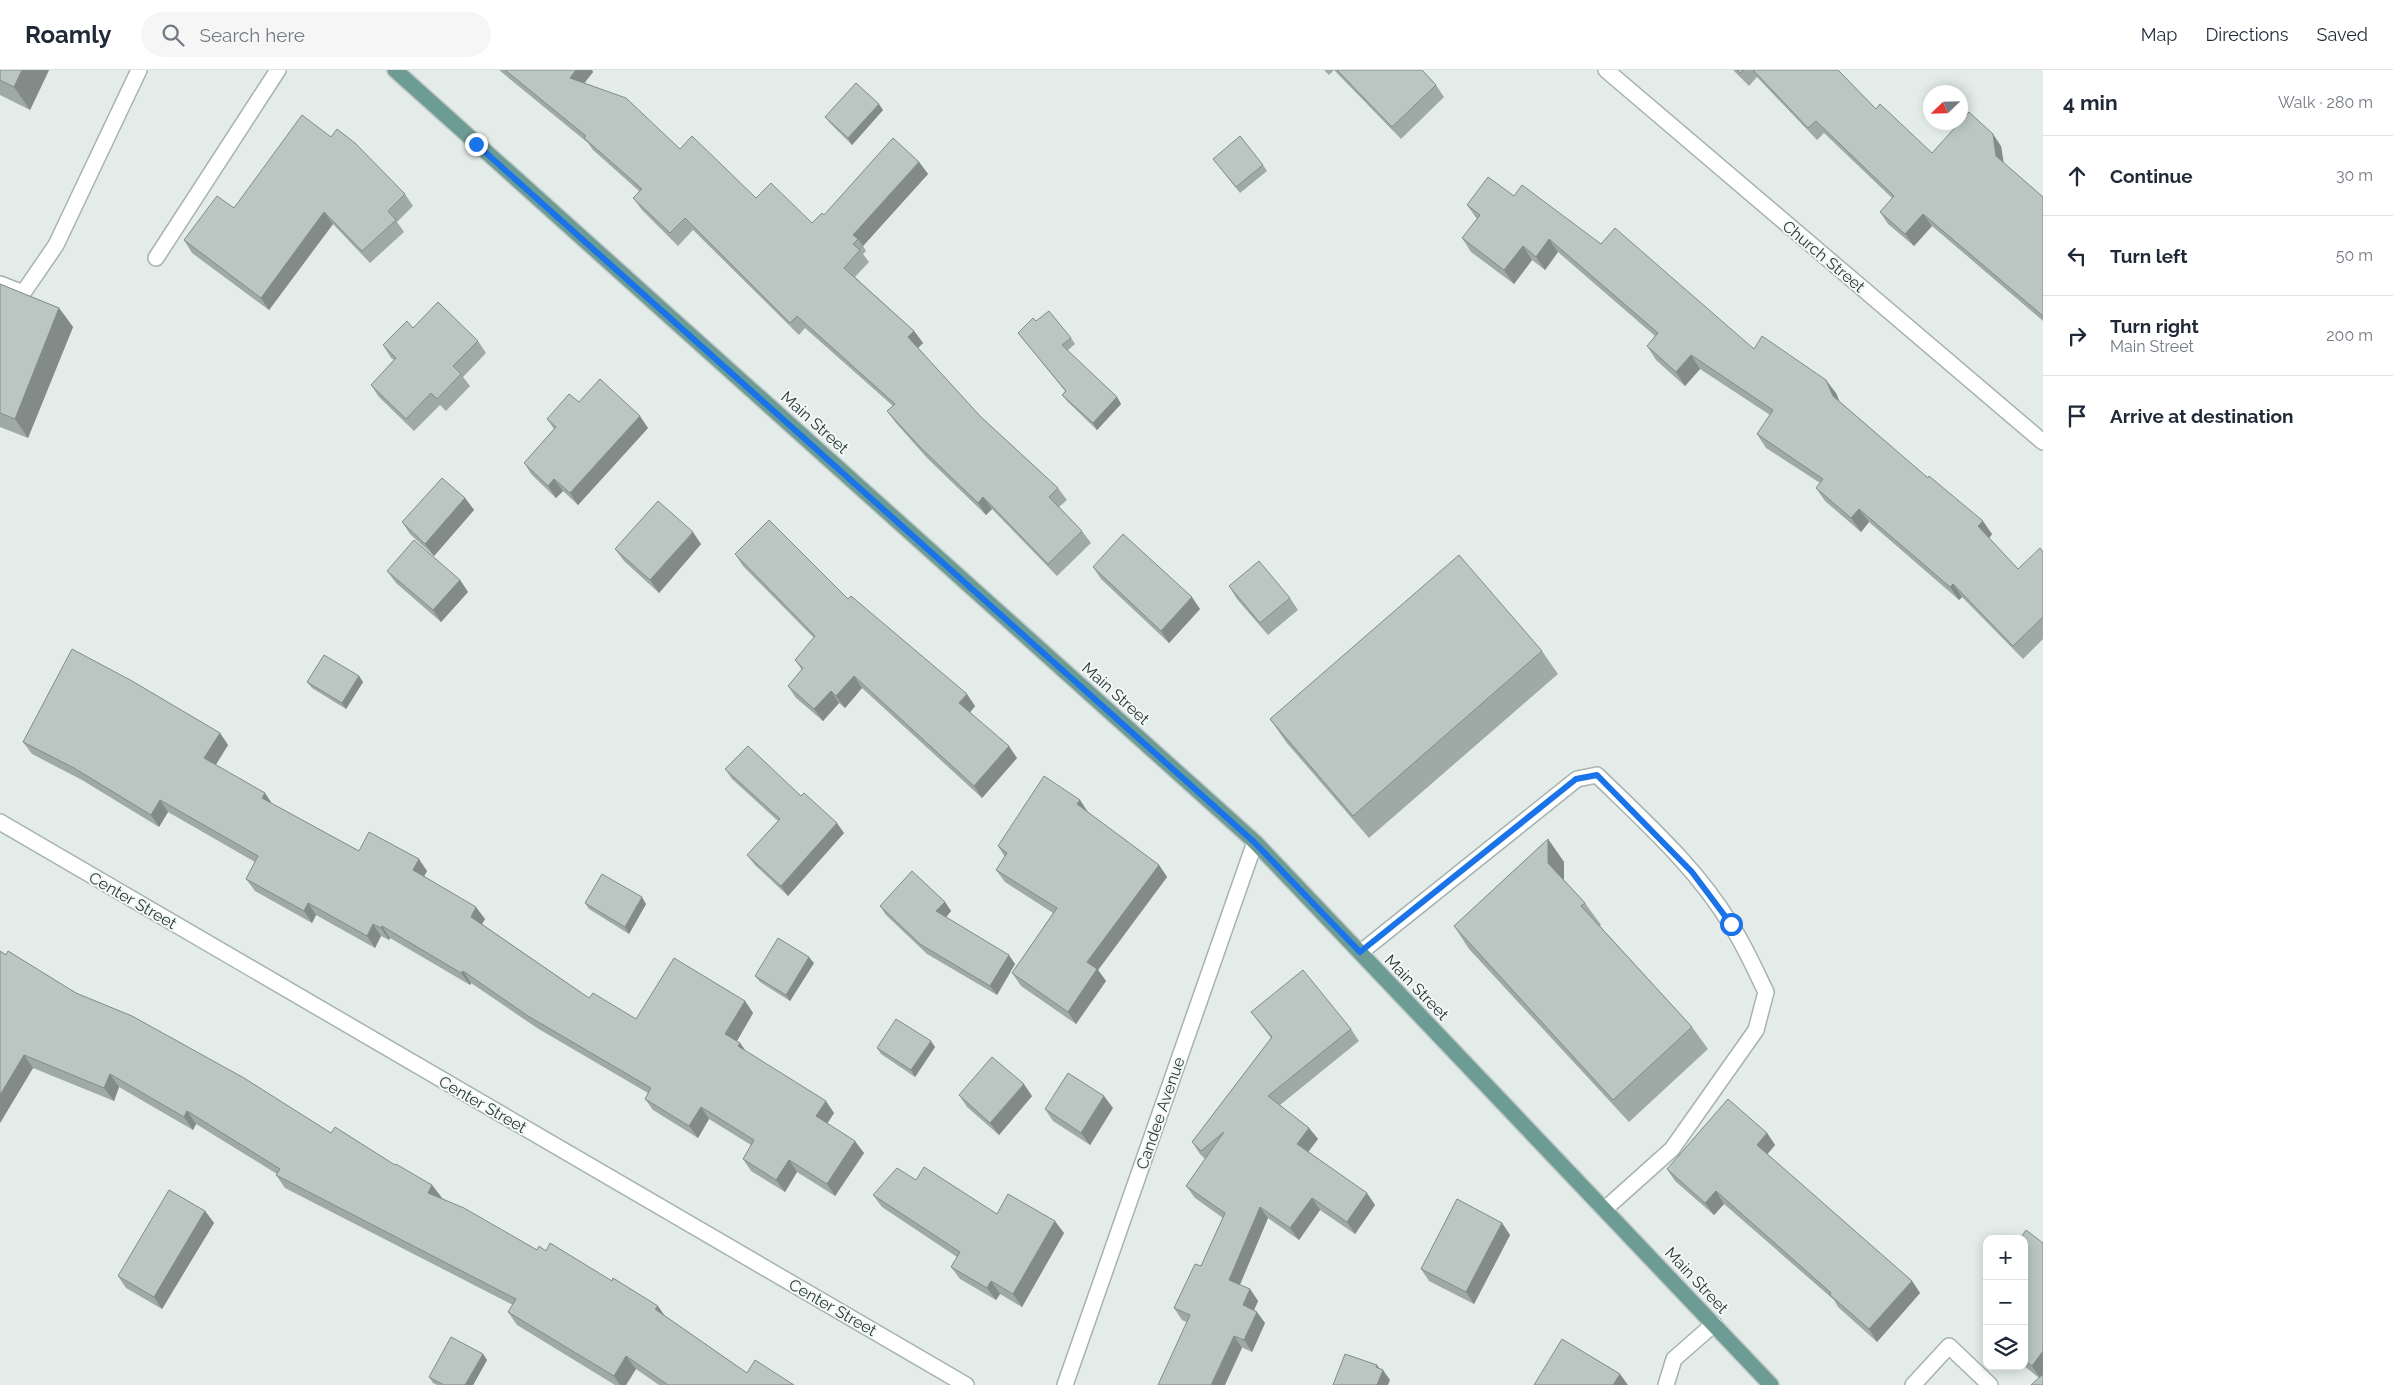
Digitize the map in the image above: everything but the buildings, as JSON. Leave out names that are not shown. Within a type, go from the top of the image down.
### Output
[{"type":"main road","name":"Main Street","points":[[396,70],[1254,842],[1771,1385]]},
{"type":"street","points":[[0,284],[23,293],[56,245],[139,70]]},
{"type":"street","points":[[156,258],[278,70]]},
{"type":"street","name":"Church Street","points":[[1606,70],[2043,442]]},
{"type":"street","points":[[1360,952],[1576,779],[1597,775],[1665,843],[1692,872],[1731,924],[1766,992],[1756,1030],[1672,1148],[1605,1209]]},
{"type":"street","name":"Center Street","points":[[0,822],[966,1385]]},
{"type":"street","name":"Candee Avenue","points":[[1065,1385],[1254,842]]},
{"type":"street","points":[[1666,1385],[1674,1360],[1714,1324]]},
{"type":"street","points":[[1913,1385],[1949,1346],[1990,1385]]},
{"type":"route","points":[[476,144],[728,368],[1254,842],[1360,952],[1576,779],[1597,775],[1692,872],[1731,924]]}]
